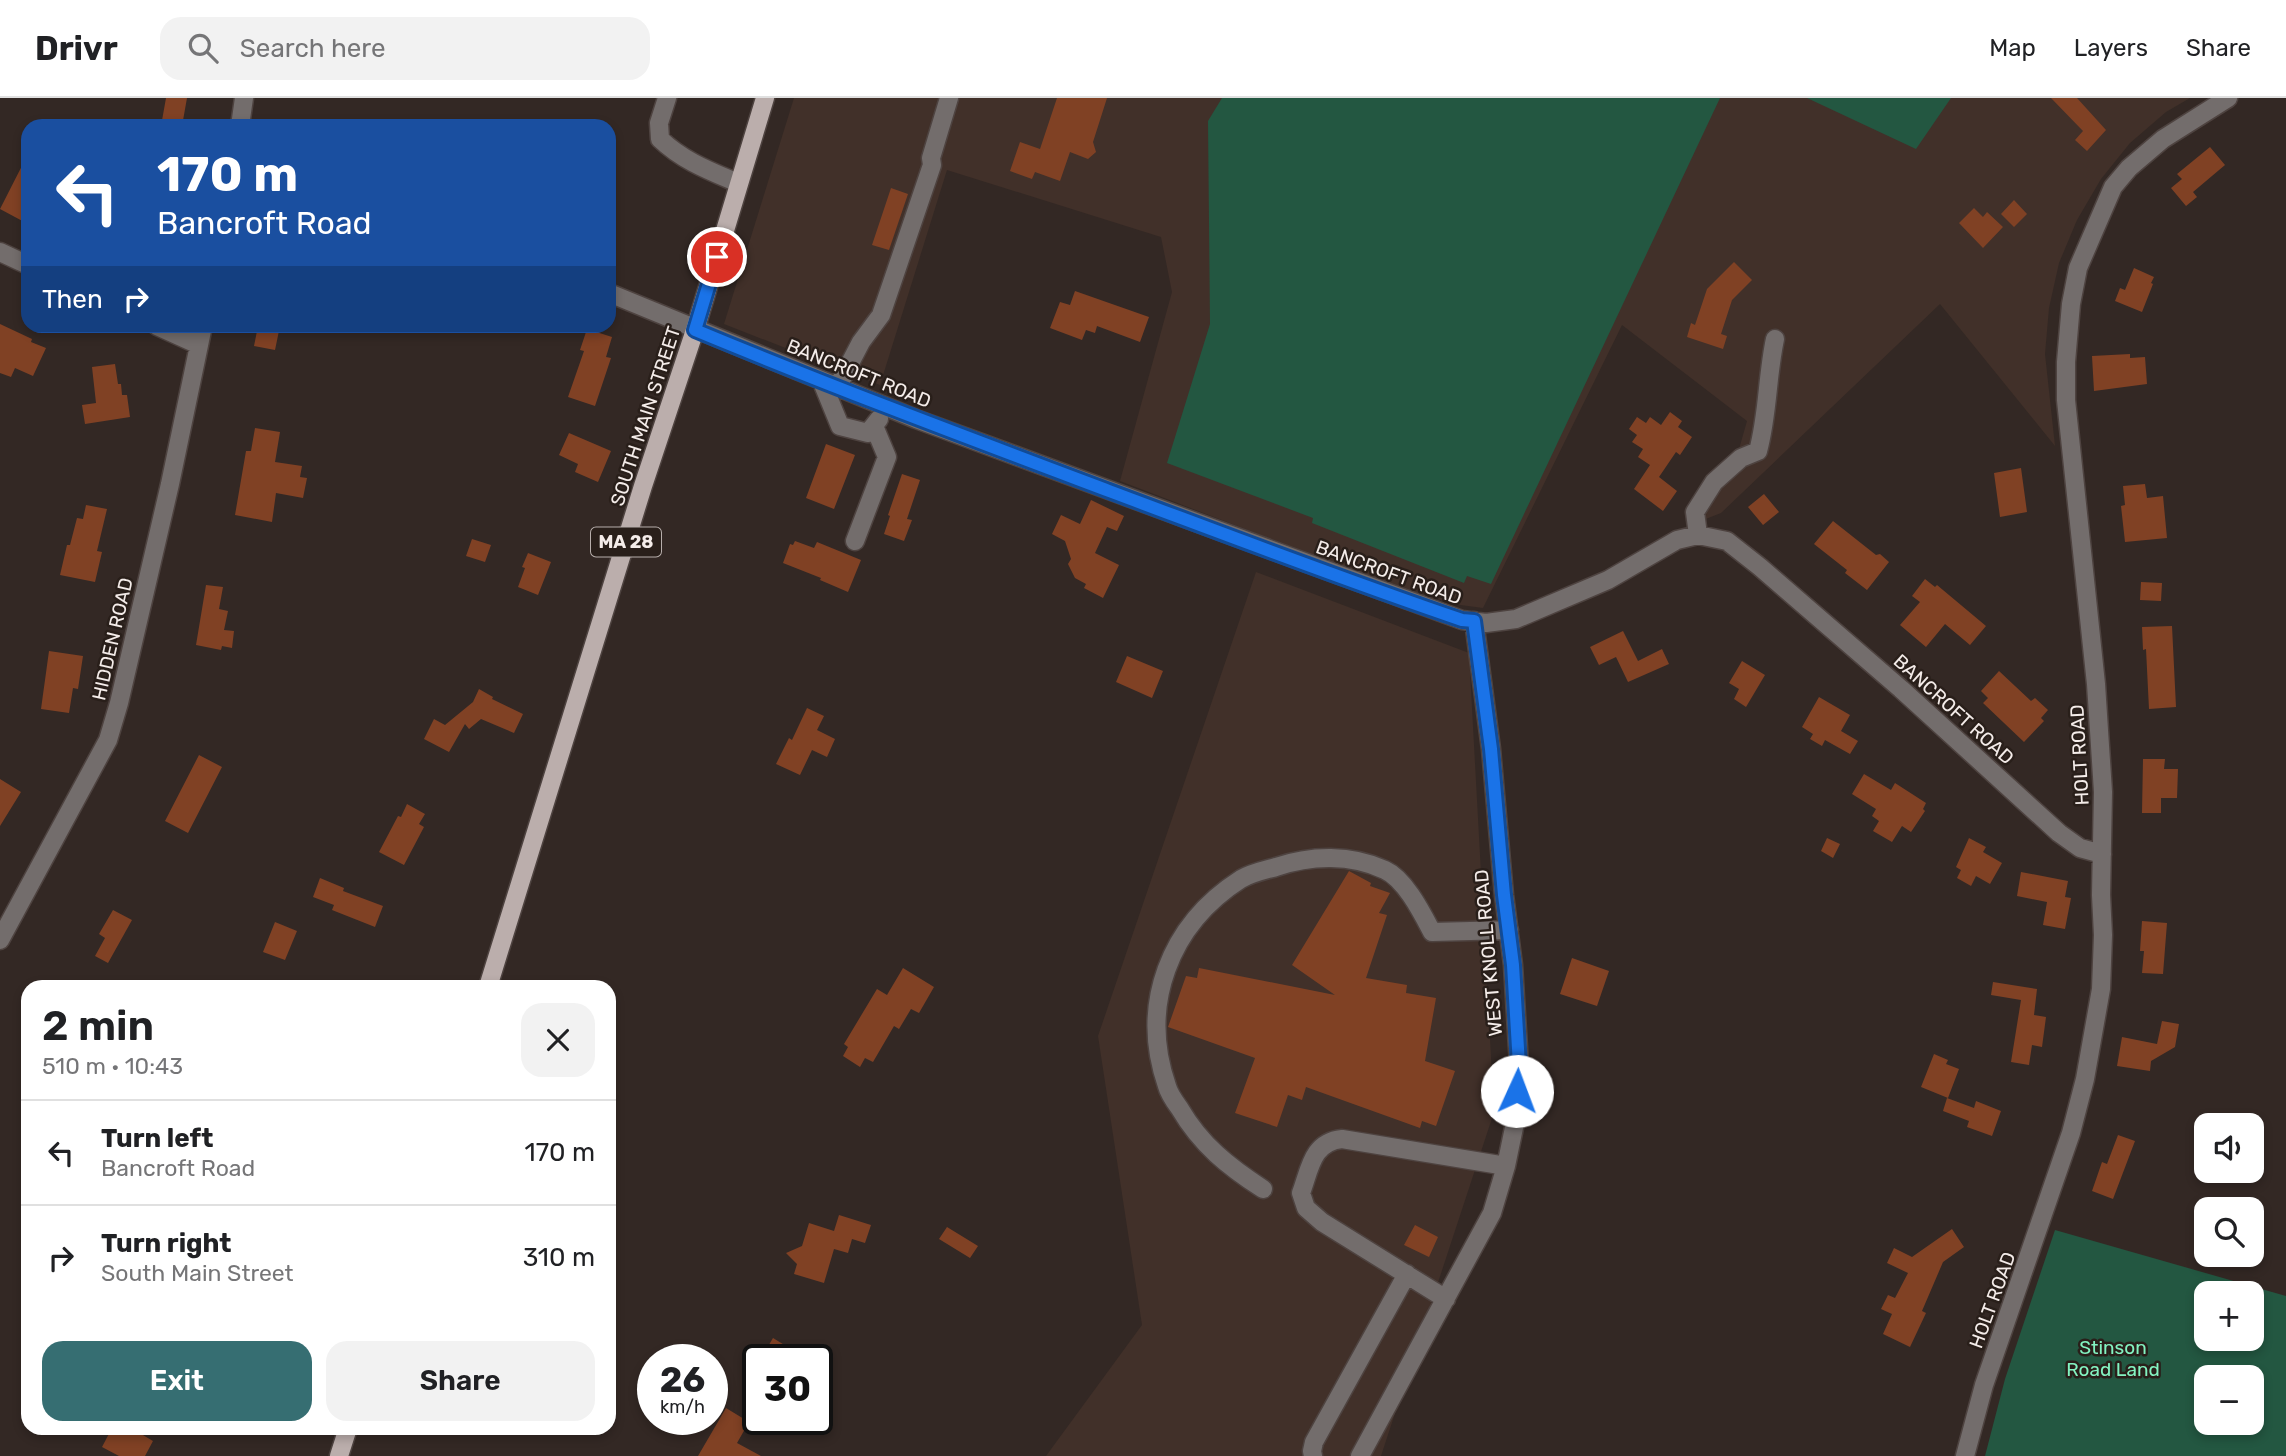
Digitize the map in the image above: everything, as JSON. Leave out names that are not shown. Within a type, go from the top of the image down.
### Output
[{"type":"main road","name":"SOUTH MAIN STREET","points":[[490,980],[639,499],[695,330],[765,98]]},
{"type":"main road","points":[[340,1456],[346,1435]]},
{"type":"street","points":[[242,119],[244,98]]},
{"type":"street","points":[[667,98],[659,123],[660,139],[692,163],[738,183]]},
{"type":"street","points":[[888,408],[867,433],[840,426],[830,385],[881,315],[932,165],[931,158],[949,98]]},
{"type":"street","name":"HOLT ROAD","points":[[1965,1456],[1984,1385],[2071,1133],[2085,1079],[2101,989],[2103,792],[2096,684],[2066,400],[2071,304],[2078,268],[2113,187],[2129,167],[2162,139],[2228,98]]},
{"type":"street","points":[[0,252],[21,262]]},
{"type":"street","name":"BANCROFT ROAD","points":[[616,296],[888,408],[1462,620],[1486,623],[1528,614],[1608,580],[1677,540],[1698,535],[1727,541],[1901,689],[2059,833],[2080,848],[2102,854]]},
{"type":"street","points":[[172,333],[199,345]]},
{"type":"street","name":"HIDDEN ROAD","points":[[0,940],[108,740],[167,494],[201,333]]},
{"type":"street","points":[[1698,535],[1695,512],[1714,482],[1741,458],[1758,451],[1775,339]]},
{"type":"street","points":[[855,541],[887,457],[874,426]]},
{"type":"street","name":"WEST KNOLL ROAD","points":[[1360,1456],[1492,1213],[1516,1118],[1519,1065],[1513,965],[1491,749],[1474,621]]},
{"type":"street","points":[[1263,1189],[1205,1146],[1186,1121],[1167,1088],[1156,1037],[1159,991],[1166,969],[1174,949],[1208,906],[1243,878],[1293,861],[1341,857],[1387,870],[1414,897],[1432,932],[1509,930]]},
{"type":"street","points":[[1446,1299],[1322,1222],[1306,1208],[1301,1193],[1317,1152],[1327,1141],[1342,1139],[1506,1166]]},
{"type":"street","points":[[1313,1456],[1314,1442],[1407,1274]]},
{"type":"shaded area","points":[[794,98],[2190,98],[2166,112],[2130,143],[2101,179],[2077,220],[2059,263],[2049,308],[2045,354],[2055,446],[1940,304],[1721,513],[1698,522],[1737,456],[1747,421],[1622,325],[1483,608],[1453,604],[1383,582],[1120,481],[1172,292],[1161,237],[947,170],[880,385],[724,324]]},
{"type":"shaded area","points":[[1256,572],[1469,653],[1494,1112],[1381,1456],[1046,1456],[1142,1325],[1098,1036]]},
{"type":"green space","points":[[1222,98],[1720,98],[1491,584],[1467,576],[1464,583],[1312,523],[1313,518],[1167,463],[1210,324],[1208,121]]},
{"type":"green space","points":[[1807,98],[1951,98],[1916,149]]},
{"type":"green space","name":"Stinson Road Land","points":[[2055,1230],[2234,1281],[2194,1281],[2194,1351],[2264,1351],[2264,1290],[2286,1296],[2286,1456],[1985,1456],[2005,1379]]},
{"type":"building","points":[[166,98],[187,98],[183,119],[162,119]]},
{"type":"building","points":[[1057,98],[1107,98],[1093,142],[1096,152],[1088,159],[1070,152],[1060,181],[1035,172],[1032,179],[1010,171],[1020,142],[1040,149]]},
{"type":"building","points":[[2051,98],[2077,98],[2106,130],[2087,151],[2075,140],[2083,131]]},
{"type":"building","points":[[2210,147],[2225,165],[2193,192],[2197,197],[2186,206],[2171,188],[2182,179],[2177,174]]},
{"type":"building","points":[[21,168],[21,220],[0,209]]},
{"type":"building","points":[[891,188],[908,194],[889,250],[872,245]]},
{"type":"building","points":[[2014,200],[2027,214],[2014,227],[2001,214]]},
{"type":"building","points":[[1974,208],[1983,217],[1987,212],[2003,227],[1983,248],[1959,223]]},
{"type":"building","points":[[1734,262],[1752,280],[1732,300],[1721,334],[1727,336],[1723,349],[1687,337],[1691,323],[1695,325],[1707,289]]},
{"type":"building","points":[[2134,268],[2154,277],[2142,312],[2115,301],[2120,288],[2125,290]]},
{"type":"building","points":[[1075,291],[1149,317],[1140,342],[1097,326],[1095,333],[1086,330],[1082,340],[1050,328],[1060,302],[1070,305]]},
{"type":"building","points":[[0,324],[46,348],[33,376],[15,368],[11,377],[0,373]]},
{"type":"building","points":[[257,333],[279,333],[275,350],[254,346]]},
{"type":"building","points":[[586,333],[612,337],[606,357],[611,358],[595,406],[568,397],[584,351],[580,350]]},
{"type":"building","points":[[2130,354],[2130,358],[2145,357],[2147,384],[2094,391],[2092,356]]},
{"type":"building","points":[[115,364],[122,395],[127,395],[130,417],[85,424],[82,405],[96,403],[92,367]]},
{"type":"building","points":[[1670,412],[1682,421],[1678,427],[1692,437],[1680,455],[1676,452],[1659,477],[1677,491],[1663,511],[1634,489],[1650,465],[1638,457],[1643,449],[1632,442],[1637,435],[1629,429],[1637,417],[1646,423],[1650,417],[1661,425]]},
{"type":"building","points":[[255,428],[280,432],[275,462],[302,466],[300,477],[307,478],[303,498],[276,493],[272,522],[235,515],[246,451],[251,451]]},
{"type":"building","points":[[569,433],[611,451],[598,482],[575,472],[578,464],[559,455]]},
{"type":"building","points":[[826,444],[855,455],[834,509],[806,498]]},
{"type":"building","points":[[2021,468],[2027,512],[2000,517],[1994,473]]},
{"type":"building","points":[[902,474],[920,480],[907,519],[912,520],[904,541],[884,534]]},
{"type":"building","points":[[2145,484],[2147,498],[2163,496],[2167,538],[2125,542],[2121,506],[2125,505],[2123,486]]},
{"type":"building","points":[[1764,494],[1779,512],[1763,525],[1748,507]]},
{"type":"building","points":[[1091,500],[1124,516],[1117,531],[1107,527],[1095,553],[1119,565],[1103,598],[1084,588],[1086,584],[1075,578],[1068,564],[1071,559],[1065,541],[1052,534],[1061,515],[1080,524]]},
{"type":"building","points":[[86,505],[107,509],[97,551],[102,552],[95,582],[60,575],[77,518],[83,519]]},
{"type":"building","points":[[1833,521],[1889,562],[1867,590],[1814,544]]},
{"type":"building","points":[[472,539],[491,545],[485,562],[466,556]]},
{"type":"building","points":[[795,541],[814,548],[817,542],[861,560],[848,592],[783,563],[790,544],[793,545]]},
{"type":"building","points":[[528,553],[551,562],[538,595],[518,587]]},
{"type":"building","points":[[1925,579],[1935,587],[1937,585],[1986,626],[1970,645],[1945,624],[1926,647],[1900,625],[1920,602],[1912,596]]},
{"type":"building","points":[[2141,582],[2162,583],[2161,601],[2140,600]]},
{"type":"building","points":[[206,585],[223,587],[219,609],[228,611],[224,630],[234,631],[232,648],[222,646],[221,650],[196,645]]},
{"type":"building","points":[[2172,626],[2176,707],[2149,709],[2146,649],[2143,650],[2142,627]]},
{"type":"building","points":[[1623,631],[1638,661],[1662,649],[1669,664],[1628,682],[1616,657],[1599,665],[1590,647]]},
{"type":"building","points":[[49,651],[83,656],[78,689],[73,688],[69,713],[41,709]]},
{"type":"building","points":[[1127,656],[1163,671],[1152,698],[1116,682]]},
{"type":"building","points":[[1742,661],[1765,675],[1746,707],[1734,699],[1739,689],[1729,683]]},
{"type":"building","points":[[1999,671],[2031,701],[2035,698],[2048,710],[2041,718],[2044,721],[2024,742],[1983,703],[1988,698],[1981,691]]},
{"type":"building","points":[[479,689],[493,697],[492,699],[523,714],[514,733],[481,719],[469,729],[465,724],[449,752],[424,739],[434,719],[445,725],[473,702]]},
{"type":"building","points":[[1819,697],[1850,715],[1841,731],[1858,741],[1850,754],[1825,740],[1822,746],[1810,739],[1813,734],[1802,727]]},
{"type":"building","points":[[807,708],[824,716],[817,730],[835,739],[827,757],[812,750],[800,775],[776,764],[789,738],[792,740]]},
{"type":"building","points":[[199,755],[222,767],[188,833],[165,821]]},
{"type":"building","points":[[2143,759],[2165,759],[2164,769],[2178,769],[2177,798],[2161,798],[2161,813],[2142,813]]},
{"type":"building","points":[[1864,774],[1891,790],[1895,783],[1926,803],[1923,809],[1925,811],[1911,832],[1902,826],[1892,842],[1873,831],[1879,821],[1872,816],[1876,809],[1852,794]]},
{"type":"building","points":[[0,779],[21,792],[0,826]]},
{"type":"building","points":[[407,804],[425,814],[419,824],[424,827],[404,865],[379,852]]},
{"type":"building","points":[[1827,838],[1840,844],[1833,858],[1821,851]]},
{"type":"building","points":[[1969,838],[1986,847],[1983,852],[2002,863],[1990,884],[1976,876],[1971,886],[1957,878],[1961,870],[1956,867]]},
{"type":"building","points":[[1349,871],[1371,883],[1370,886],[1390,893],[1379,913],[1387,915],[1366,978],[1407,985],[1406,993],[1436,998],[1425,1061],[1455,1071],[1436,1126],[1422,1121],[1420,1128],[1306,1087],[1302,1100],[1288,1095],[1277,1127],[1235,1113],[1255,1058],[1168,1027],[1186,976],[1197,978],[1199,968],[1335,995],[1292,965]]},
{"type":"building","points":[[2021,872],[2068,881],[2065,897],[2071,898],[2065,929],[2043,925],[2047,902],[2017,896]]},
{"type":"building","points":[[320,878],[344,888],[343,891],[383,906],[375,927],[332,910],[334,905],[313,897]]},
{"type":"building","points":[[113,910],[132,920],[108,963],[95,956],[105,938],[99,934]]},
{"type":"building","points":[[2142,921],[2167,923],[2163,974],[2142,973]]},
{"type":"building","points":[[275,922],[297,931],[285,960],[263,952]]},
{"type":"building","points":[[1572,958],[1609,971],[1597,1006],[1560,994]]},
{"type":"building","points":[[903,968],[934,987],[919,1013],[911,1009],[899,1029],[894,1026],[873,1062],[865,1058],[860,1067],[843,1056],[848,1047],[844,1044],[877,989],[887,995]]},
{"type":"building","points":[[1993,982],[2037,989],[2034,1015],[2046,1017],[2042,1047],[2032,1045],[2029,1065],[2011,1062],[2021,1000],[1991,995]]},
{"type":"building","points":[[2162,1021],[2179,1024],[2175,1047],[2151,1061],[2150,1071],[2117,1066],[2122,1037],[2157,1044]]},
{"type":"building","points":[[1934,1054],[1948,1060],[1946,1064],[1959,1069],[1948,1098],[1921,1087]]},
{"type":"building","points":[[1947,1098],[1974,1108],[1976,1101],[2001,1111],[1992,1136],[1967,1127],[1969,1121],[1943,1111]]},
{"type":"building","points":[[2118,1135],[2135,1141],[2113,1199],[2092,1191],[2102,1162],[2107,1164]]},
{"type":"building","points":[[839,1215],[871,1225],[865,1243],[852,1239],[848,1253],[834,1249],[824,1283],[794,1274],[797,1264],[786,1253],[802,1246],[809,1223],[834,1231]]},
{"type":"building","points":[[1415,1225],[1438,1237],[1429,1257],[1404,1245]]},
{"type":"building","points":[[947,1227],[978,1246],[970,1258],[939,1239]]},
{"type":"building","points":[[1952,1229],[1964,1247],[1943,1262],[1922,1311],[1926,1313],[1910,1347],[1883,1334],[1892,1314],[1881,1309],[1888,1295],[1895,1298],[1908,1273],[1887,1263],[1894,1248],[1912,1257]]},
{"type":"building","points":[[773,1338],[783,1344],[769,1344]]},
{"type":"building","points":[[728,1409],[742,1418],[742,1434],[737,1443],[761,1456],[698,1456],[710,1435],[728,1435]]},
{"type":"building","points":[[108,1435],[143,1435],[153,1441],[145,1456],[119,1456],[102,1447]]},
{"type":"route","points":[[717,257],[695,330],[916,419],[1386,594],[1462,620],[1474,621],[1491,749],[1513,965],[1519,1065],[1517,1091]]}]
